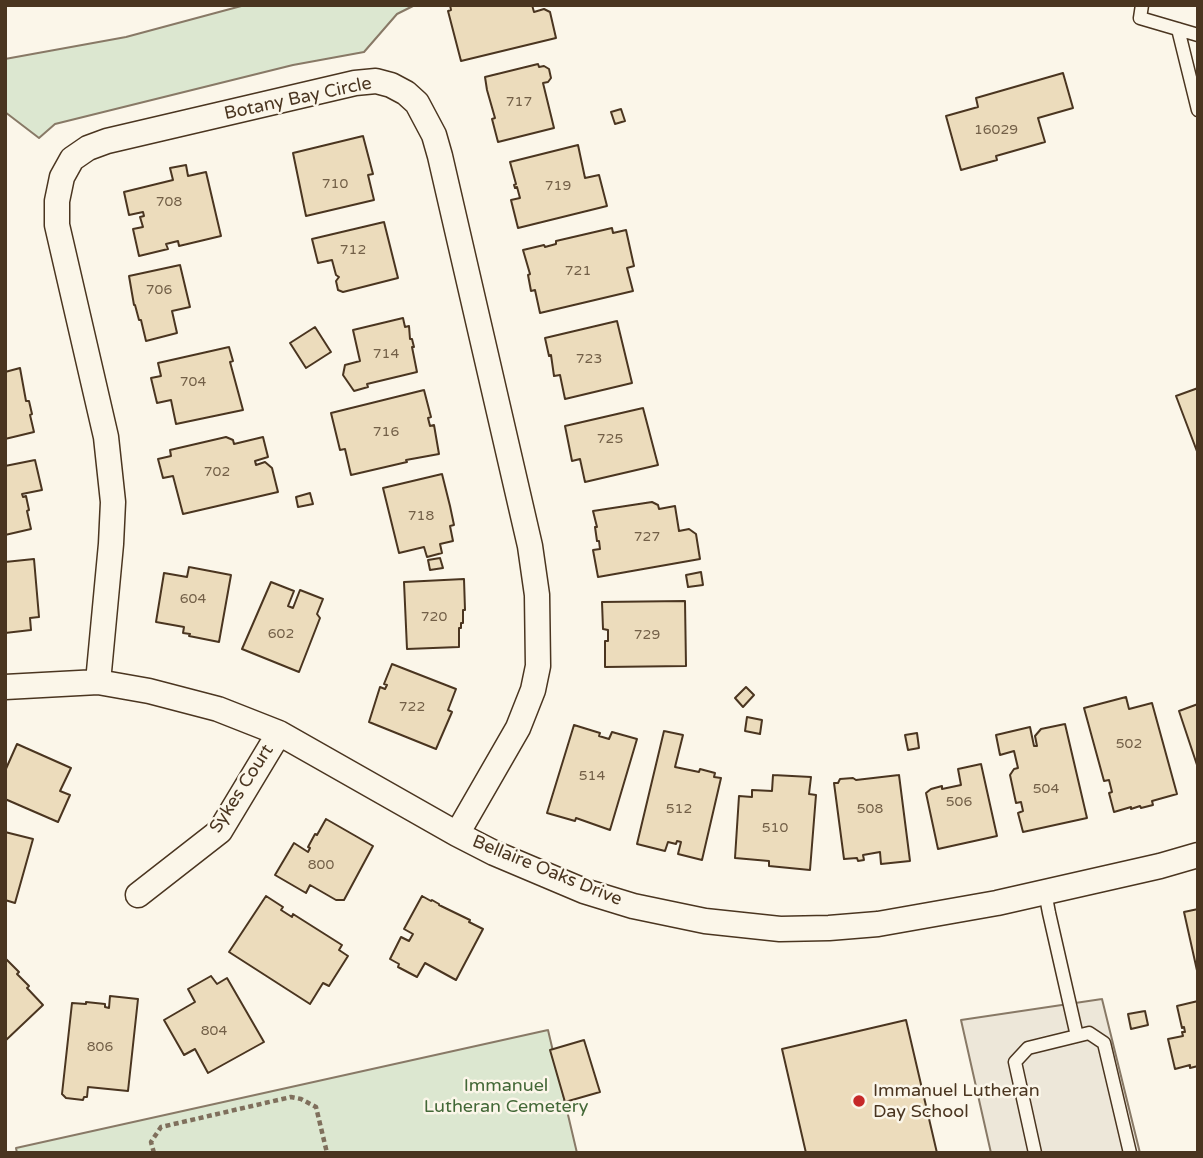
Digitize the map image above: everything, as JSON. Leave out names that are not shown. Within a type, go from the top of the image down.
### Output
[{"type":"street","name":"Botany Bay Circle","points":[[98,682],[113,502],[106,437],[58,225],[57,201],[62,177],[72,159],[88,148],[107,141],[355,83],[376,81],[391,85],[417,103],[434,135],[530,546],[537,595],[538,666],[533,690],[518,728],[457,834]]},
{"type":"street","name":"Bellaire Oaks Drive","points":[[5,687],[98,682],[149,691],[218,709],[278,733],[494,853],[584,891],[633,906],[705,921],[780,929],[878,924],[997,903],[1198,855]]},
{"type":"street","name":"Sykes Court","points":[[138,895],[220,831],[278,733]]},
{"type":"lane","points":[[1142,5],[1140,18],[1198,35]]},
{"type":"lane","points":[[1178,29],[1198,110]]},
{"type":"lane","points":[[1045,892],[1077,1036]]},
{"type":"lane","points":[[1035,1153],[1015,1062],[1028,1048],[1089,1034],[1104,1042],[1129,1153]]},
{"type":"path","points":[[154,1153],[151,1142],[160,1127],[290,1097],[316,1107],[327,1153]]},
{"type":"green space","points":[[245,5],[415,5],[397,14],[364,52],[293,65],[55,124],[39,138],[5,112],[5,59],[126,37]]},
{"type":"green space","name":"Immanuel Lutheran Cemetery","points":[[548,1030],[577,1153],[17,1153],[16,1148]]},
{"type":"shaded area","points":[[1102,999],[1140,1153],[991,1153],[961,1020]]},
{"type":"building","points":[[450,5],[532,5],[534,12],[544,9],[550,12],[556,38],[461,61],[448,11],[451,10]]},
{"type":"building","points":[[538,64],[539,67],[549,69],[551,78],[543,83],[554,128],[498,142],[485,77]]},
{"type":"building","points":[[1063,73],[1073,108],[1038,118],[1045,142],[996,156],[997,160],[961,170],[946,116],[978,107],[976,98]]},
{"type":"building","points":[[621,109],[625,121],[615,124],[611,112]]},
{"type":"building","points":[[363,136],[373,174],[368,175],[374,200],[306,216],[293,153]]},
{"type":"building","points":[[578,145],[585,178],[599,175],[607,206],[518,228],[511,200],[520,198],[514,185],[516,184],[510,162]]},
{"type":"building","points":[[186,165],[188,176],[206,172],[221,236],[179,246],[178,241],[166,244],[168,249],[139,256],[133,229],[143,227],[140,217],[144,216],[143,212],[129,215],[124,192],[173,180],[170,168]]},
{"type":"building","points":[[384,222],[398,278],[343,292],[338,290],[336,281],[339,277],[332,260],[318,263],[312,239]]},
{"type":"building","points":[[612,228],[613,233],[626,230],[634,266],[627,268],[633,291],[540,313],[535,290],[531,291],[530,274],[523,250],[544,245],[545,247],[556,244],[556,241]]},
{"type":"building","points":[[180,265],[190,307],[172,311],[177,333],[146,341],[134,305],[129,276]]},
{"type":"building","points":[[403,318],[405,327],[409,326],[417,372],[367,384],[368,387],[354,391],[343,375],[345,365],[360,361],[353,330]]},
{"type":"building","points":[[617,321],[632,383],[565,399],[560,375],[554,376],[545,338]]},
{"type":"building","points":[[315,327],[331,352],[306,368],[290,343]]},
{"type":"building","points":[[229,347],[233,361],[230,362],[243,410],[176,424],[171,400],[157,403],[151,378],[161,376],[158,363]]},
{"type":"building","points":[[20,368],[34,432],[5,439],[5,372]]},
{"type":"building","points":[[1198,388],[1198,454],[1176,396]]},
{"type":"building","points":[[424,390],[431,417],[428,418],[430,426],[434,425],[439,454],[351,475],[345,449],[340,450],[331,413]]},
{"type":"building","points":[[643,408],[658,465],[585,482],[580,459],[572,461],[565,426]]},
{"type":"building","points":[[226,437],[233,440],[234,444],[263,437],[268,457],[255,461],[256,465],[265,462],[272,468],[278,492],[183,514],[173,476],[163,478],[158,459],[171,456],[170,450]]},
{"type":"building","points":[[35,460],[42,490],[22,494],[23,497],[26,496],[31,529],[5,535],[5,466]]},
{"type":"building","points":[[442,474],[454,525],[450,526],[453,541],[440,544],[442,553],[427,557],[424,547],[399,553],[383,488]]},
{"type":"building","points":[[310,493],[313,504],[298,507],[296,497]]},
{"type":"building","points":[[652,502],[658,505],[659,509],[675,506],[679,531],[689,529],[696,534],[700,559],[598,577],[593,550],[600,549],[593,511]]},
{"type":"building","points":[[440,558],[443,568],[430,570],[428,560]]},
{"type":"building","points":[[34,559],[39,617],[30,618],[31,630],[5,633],[5,562]]},
{"type":"building","points":[[189,567],[231,575],[219,642],[189,636],[190,634],[183,633],[184,627],[156,622],[164,573],[187,577]]},
{"type":"building","points":[[701,572],[703,585],[688,587],[686,575]]},
{"type":"building","points":[[464,579],[465,610],[463,623],[459,628],[459,647],[407,649],[404,582]]},
{"type":"building","points":[[271,582],[294,591],[288,606],[293,608],[300,590],[323,599],[317,614],[320,618],[299,672],[242,649]]},
{"type":"building","points":[[685,601],[686,666],[605,667],[605,641],[608,641],[608,630],[603,629],[602,602]]},
{"type":"building","points":[[392,664],[456,689],[448,710],[452,712],[436,749],[369,722],[380,687],[385,689],[387,685],[384,684]]},
{"type":"building","points":[[746,687],[754,695],[743,707],[735,698]]},
{"type":"building","points":[[1126,697],[1129,709],[1152,703],[1177,794],[1152,801],[1153,805],[1114,812],[1109,780],[1104,781],[1084,708]]},
{"type":"building","points":[[1198,704],[1198,768],[1179,711]]},
{"type":"building","points":[[747,717],[762,720],[760,734],[745,731]]},
{"type":"building","points":[[1065,724],[1087,818],[1023,832],[1018,813],[1023,811],[1021,802],[1016,803],[1010,775],[1018,768],[1014,751],[1000,755],[996,735],[1030,727],[1034,746],[1037,746],[1035,736],[1041,729]]},
{"type":"building","points":[[574,725],[600,733],[599,736],[609,739],[612,732],[637,739],[610,830],[576,818],[575,821],[547,813]]},
{"type":"building","points":[[664,731],[683,735],[675,767],[699,772],[700,769],[715,773],[714,777],[721,778],[702,860],[678,854],[681,842],[677,841],[676,844],[668,842],[665,851],[637,844]]},
{"type":"building","points":[[917,733],[919,748],[908,750],[905,735]]},
{"type":"building","points":[[17,744],[71,768],[60,791],[70,795],[58,822],[5,799],[5,771]]},
{"type":"building","points":[[981,764],[997,836],[938,849],[926,793],[942,786],[942,789],[961,785],[958,769]]},
{"type":"building","points":[[773,775],[811,777],[809,794],[816,795],[810,870],[769,866],[769,861],[735,858],[739,796],[752,797],[752,790],[772,791]]},
{"type":"building","points":[[899,775],[910,861],[881,864],[880,852],[863,855],[864,860],[844,859],[834,783],[838,783],[840,779]]},
{"type":"building","points":[[326,819],[373,846],[344,900],[336,900],[310,885],[306,893],[275,875],[294,843],[308,852],[315,834],[317,835]]},
{"type":"building","points":[[5,832],[33,839],[15,903],[5,900]]},
{"type":"building","points":[[266,896],[283,907],[281,910],[292,917],[293,914],[342,945],[339,950],[348,956],[329,986],[323,983],[310,1004],[229,952]]},
{"type":"building","points":[[422,896],[483,929],[456,980],[425,963],[417,977],[398,967],[399,964],[390,959],[401,937],[409,941],[413,934],[404,929]]},
{"type":"building","points":[[1198,909],[1198,975],[1184,912]]},
{"type":"building","points":[[5,958],[43,1005],[5,1041]]},
{"type":"building","points":[[211,976],[217,984],[227,978],[264,1042],[208,1073],[195,1049],[184,1055],[164,1020],[195,1002],[188,989]]},
{"type":"building","points":[[110,996],[138,999],[128,1091],[88,1087],[87,1097],[83,1100],[66,1098],[62,1094],[72,1003],[105,1004],[105,1007],[109,1008]]},
{"type":"building","points":[[1198,1001],[1198,1066],[1175,1069],[1168,1039],[1183,1036],[1182,1032],[1185,1032],[1177,1006]]},
{"type":"building","points":[[1145,1011],[1148,1025],[1131,1029],[1128,1014]]},
{"type":"building","name":"Immanuel Lutheran Day School","points":[[906,1020],[937,1153],[806,1153],[782,1049]]},
{"type":"building","points":[[584,1040],[600,1092],[565,1102],[550,1050]]},
{"type":"place","name":"Immanuel Lutheran Day School","points":[[859,1101]]}]
